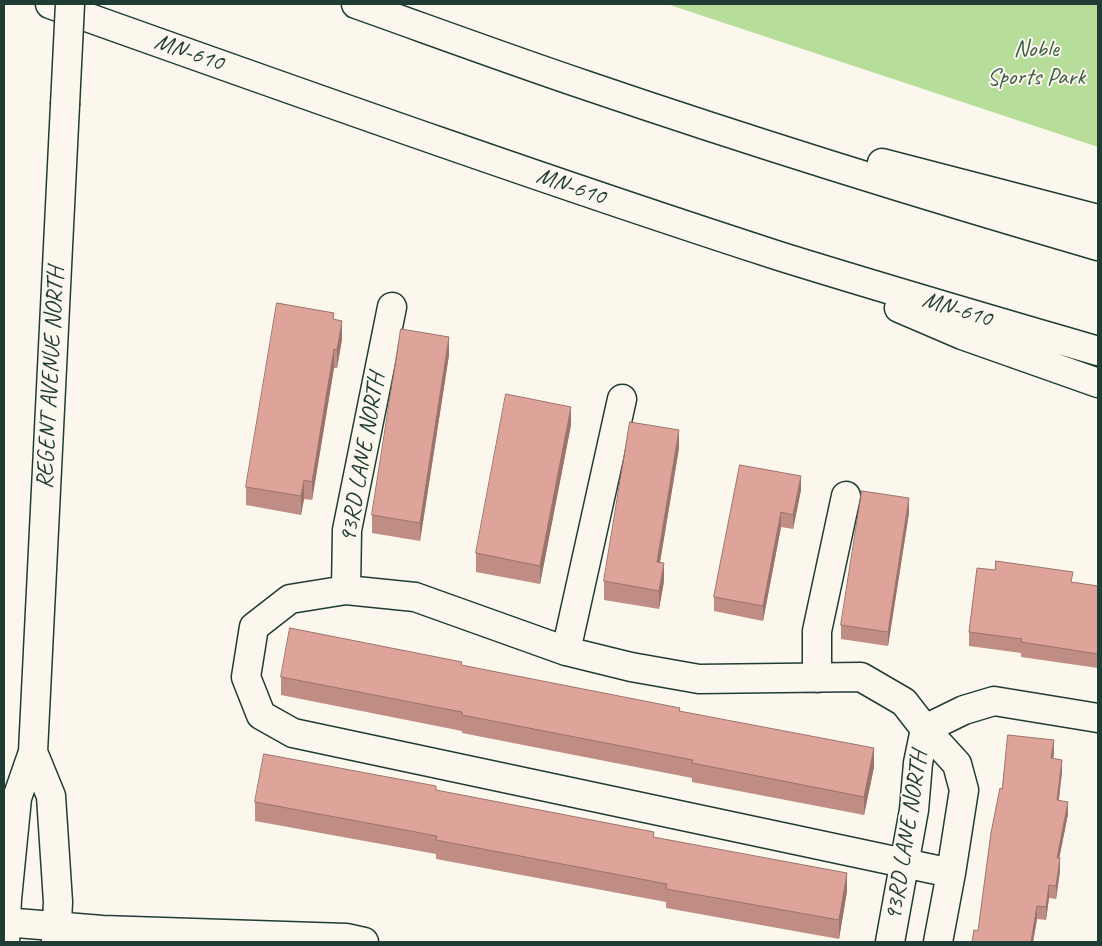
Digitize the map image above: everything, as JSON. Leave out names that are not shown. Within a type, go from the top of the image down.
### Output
[{"type":"main road","name":"MN-610","points":[[50,4],[548,180],[781,256],[1098,351]]},
{"type":"main road","name":"REGENT AVENUE NORTH","points":[[5,929],[17,798],[33,752],[70,4]]},
{"type":"main road","points":[[356,4],[586,85],[804,157],[1098,246]]},
{"type":"main road","points":[[586,85],[1098,219]]},
{"type":"main road","points":[[781,256],[962,335],[1098,383]]},
{"type":"main road","name":"93RD LANE NORTH","points":[[392,307],[346,530],[346,590],[415,598],[566,651],[631,667],[699,679],[861,677],[904,702],[957,764],[964,790],[938,942]]},
{"type":"main road","points":[[566,651],[622,399]]},
{"type":"main road","points":[[817,678],[818,631],[846,496]]},
{"type":"main road","points":[[346,590],[290,599],[254,627],[246,677],[261,715],[293,733],[951,873]]},
{"type":"main road","points":[[926,729],[964,710],[994,701],[1098,718]]},
{"type":"main road","name":"93RD LANE NORTH","points":[[890,942],[914,810],[918,763],[926,729]]},
{"type":"main road","name":"REGENT AVENUE NORTH","points":[[33,752],[51,796],[58,902],[56,934]]},
{"type":"main road","points":[[5,929],[56,934],[102,930],[346,938],[364,942]]},
{"type":"green space","name":"Noble Sports Park","points":[[667,4],[1098,4],[1098,147]]},
{"type":"building","points":[[277,303],[334,313],[333,319],[342,321],[337,350],[334,349],[312,482],[304,480],[301,496],[246,487]]},
{"type":"building","points":[[401,329],[449,337],[420,523],[372,515]]},
{"type":"building","points":[[506,394],[571,407],[540,566],[476,553]]},
{"type":"building","points":[[630,422],[679,430],[657,562],[664,563],[659,591],[604,581]]},
{"type":"building","points":[[740,465],[801,476],[793,515],[781,512],[763,606],[714,597]]},
{"type":"building","points":[[862,491],[909,498],[888,632],[841,625]]},
{"type":"building","points":[[996,561],[1073,572],[1071,582],[1098,586],[1098,654],[1021,642],[1022,639],[969,632],[977,568],[995,570]]},
{"type":"building","points":[[290,628],[462,662],[461,665],[680,708],[679,711],[874,748],[864,797],[692,763],[693,760],[462,715],[462,712],[281,677]]},
{"type":"building","points":[[1008,735],[1054,740],[1051,758],[1062,760],[1057,800],[1068,802],[1057,858],[1060,858],[1056,886],[1049,885],[1046,907],[1037,906],[1031,942],[972,942],[974,930],[978,931],[991,833],[1000,788],[1002,789]]},
{"type":"building","points":[[264,754],[436,786],[436,790],[654,832],[653,837],[847,873],[839,920],[666,889],[667,884],[436,840],[437,836],[255,802]]}]
